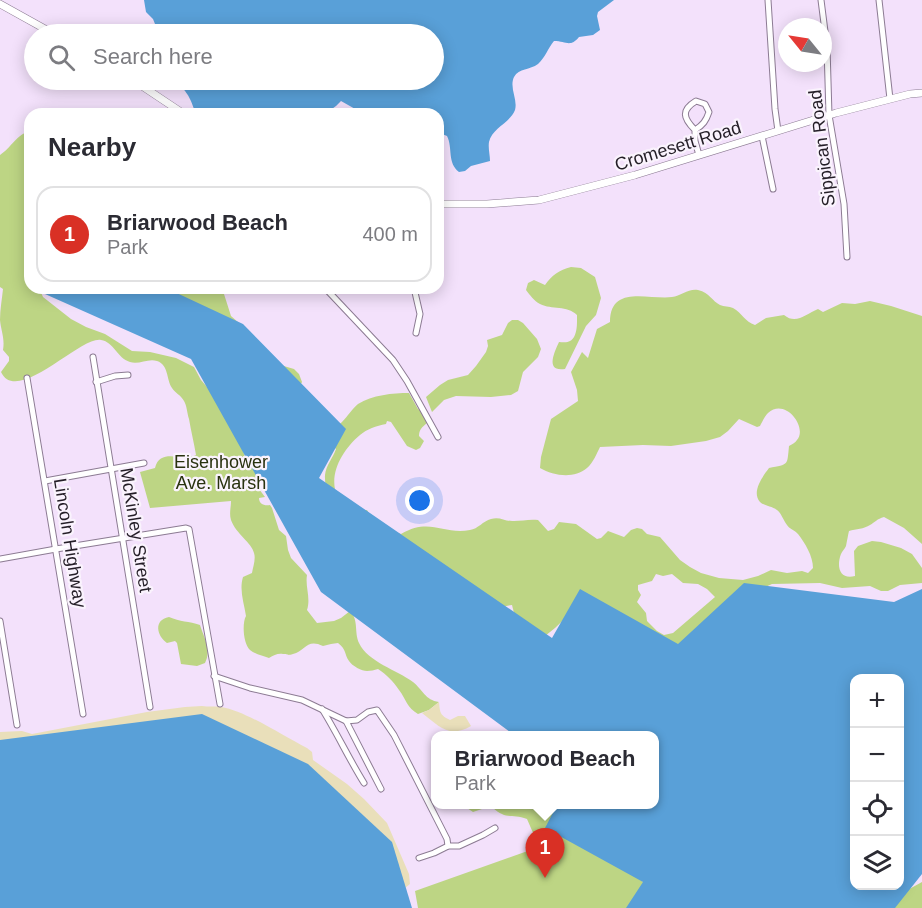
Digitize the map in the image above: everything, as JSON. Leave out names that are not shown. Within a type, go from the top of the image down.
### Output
[{"type":"street","points":[[768,0],[778,131]]},
{"type":"street","name":"Sippican Road","points":[[821,0],[827,47],[830,115],[844,204],[847,257]]},
{"type":"street","points":[[879,0],[890,99]]},
{"type":"street","points":[[0,4],[36,24]]},
{"type":"street","points":[[148,90],[175,108]]},
{"type":"street","name":"Cromesett Road","points":[[444,204],[487,204],[539,200],[579,191],[830,115],[922,93]]},
{"type":"street","points":[[694,130],[702,126],[710,112],[705,104],[696,101],[688,106],[685,113],[687,122],[694,130],[699,155]]},
{"type":"street","points":[[762,136],[773,189]]},
{"type":"street","points":[[331,294],[393,360],[438,437]]},
{"type":"street","points":[[415,294],[420,314],[417,333]]},
{"type":"street","name":"McKinley Street","points":[[93,357],[150,707]]},
{"type":"street","points":[[96,382],[115,376],[128,375]]},
{"type":"street","name":"Lincoln Highway","points":[[27,378],[83,714]]},
{"type":"street","points":[[45,481],[144,464]]},
{"type":"street","points":[[0,559],[186,528],[189,530],[220,704]]},
{"type":"street","points":[[0,621],[17,724]]},
{"type":"street","points":[[214,676],[250,688],[302,700],[346,721],[357,720],[368,712],[377,710],[394,735],[431,808]]},
{"type":"street","points":[[322,709],[364,783]]},
{"type":"street","points":[[346,721],[381,789]]},
{"type":"street","points":[[432,809],[447,839],[448,846]]},
{"type":"street","points":[[419,858],[434,854],[448,846],[459,846],[495,828]]},
{"type":"green space","name":"Eisenhower Ave. Marsh","points":[[24,134],[24,294],[42,294],[71,319],[105,334],[132,351],[150,352],[176,358],[194,367],[207,387],[219,384],[227,401],[247,463],[256,466],[263,478],[259,489],[265,497],[259,498],[260,502],[272,508],[279,530],[286,536],[291,558],[307,575],[307,610],[317,623],[334,621],[350,611],[363,650],[376,661],[413,682],[430,699],[439,702],[429,710],[418,714],[414,712],[387,676],[378,669],[365,671],[355,666],[349,661],[338,643],[323,646],[313,643],[293,654],[278,654],[269,658],[250,650],[244,633],[246,616],[242,587],[243,577],[252,573],[255,555],[231,520],[231,501],[150,508],[140,472],[155,468],[162,458],[196,455],[185,403],[172,388],[161,363],[154,360],[130,362],[101,340],[79,348],[34,376],[20,381],[9,380],[1,372],[9,361],[9,357],[3,350],[0,320],[3,289],[0,287],[0,155]]},
{"type":"green space","points":[[571,267],[581,268],[595,277],[601,298],[596,315],[586,326],[565,369],[559,369],[553,365],[555,351],[559,342],[569,342],[573,339],[577,315],[569,310],[540,304],[526,290],[528,283],[534,280],[545,285],[556,273]]},
{"type":"green space","points":[[695,290],[705,293],[720,305],[733,308],[755,325],[766,318],[784,315],[797,319],[818,309],[823,312],[842,303],[855,304],[870,301],[922,316],[922,544],[904,528],[884,517],[865,527],[849,531],[839,568],[846,576],[855,576],[854,551],[858,546],[872,541],[881,542],[912,554],[922,568],[922,583],[900,585],[888,591],[881,591],[870,586],[842,588],[820,583],[772,584],[729,606],[669,655],[658,660],[652,660],[648,655],[646,642],[631,622],[614,609],[601,604],[578,606],[540,640],[530,641],[512,605],[495,608],[483,604],[392,537],[375,535],[350,521],[338,511],[328,494],[325,481],[327,468],[336,449],[333,446],[319,446],[308,437],[297,424],[299,418],[243,353],[236,333],[200,318],[172,318],[149,302],[130,294],[224,294],[231,316],[254,339],[260,356],[270,362],[294,369],[299,374],[302,382],[298,394],[300,402],[306,405],[315,400],[320,426],[324,431],[334,429],[358,404],[370,398],[409,393],[418,409],[423,412],[427,423],[422,427],[419,436],[424,441],[416,450],[407,446],[391,422],[387,421],[386,424],[366,431],[353,441],[338,464],[334,481],[339,500],[346,510],[367,510],[378,524],[401,534],[420,527],[460,531],[473,529],[494,518],[511,521],[538,520],[548,531],[554,529],[559,522],[576,524],[597,539],[608,531],[624,537],[637,528],[647,534],[660,537],[680,560],[701,573],[719,578],[743,580],[771,570],[808,573],[813,568],[810,554],[798,534],[788,526],[777,510],[760,502],[757,494],[759,484],[769,468],[786,463],[789,446],[800,434],[797,422],[788,411],[775,409],[767,414],[760,426],[757,427],[739,419],[720,437],[706,441],[671,446],[600,447],[587,468],[576,474],[564,475],[546,471],[540,468],[541,457],[551,419],[578,401],[571,372],[582,352],[588,358],[597,329],[610,322],[616,302],[624,298],[632,296],[672,297]],"holes":[[[656,574],[663,576],[672,574],[683,583],[698,584],[715,597],[673,633],[664,635],[647,621],[646,613],[637,602],[641,595],[638,585],[652,581]]]},
{"type":"green space","points":[[110,294],[130,294],[115,297]]},
{"type":"green space","points":[[512,320],[523,323],[537,339],[541,349],[538,357],[523,372],[518,391],[511,395],[491,397],[456,396],[444,400],[432,412],[426,397],[448,380],[468,375],[486,352],[487,340],[502,335]]},
{"type":"green space","points":[[169,617],[200,625],[208,649],[205,663],[197,666],[181,664],[177,643],[175,641],[167,643],[158,629],[161,621]]},
{"type":"green space","points":[[494,809],[565,809],[632,866],[655,900],[654,908],[418,908],[415,891],[536,848],[537,842],[527,819]]},
{"type":"green space","points":[[922,882],[922,908],[875,908]]},
{"type":"sand","points":[[439,702],[440,711],[444,717],[450,720],[458,716],[465,716],[471,726],[463,730],[450,731],[422,713]]},
{"type":"sand","points":[[202,706],[221,707],[242,713],[312,752],[313,760],[347,784],[387,823],[409,874],[410,884],[405,888],[0,752],[0,732],[22,731],[32,734],[147,712]]},
{"type":"water","points":[[144,0],[614,0],[598,12],[600,30],[593,35],[579,37],[570,43],[554,41],[538,64],[516,74],[512,85],[515,110],[513,115],[491,137],[490,161],[459,172],[453,164],[449,141],[444,135],[444,108],[353,108],[341,101],[333,108],[194,108],[183,90],[444,90],[444,24],[155,24],[146,12]]},
{"type":"water","points":[[45,294],[179,294],[243,324],[346,429],[319,478],[552,638],[580,589],[678,644],[744,583],[894,602],[922,589],[922,874],[895,908],[626,908],[643,882],[545,828],[555,809],[659,809],[659,731],[509,731],[321,592],[191,359]]},
{"type":"water","points":[[202,714],[308,764],[392,842],[412,908],[0,908],[0,740]]},
{"type":"place","name":"Briarwood Beach","points":[[545,878]]}]
